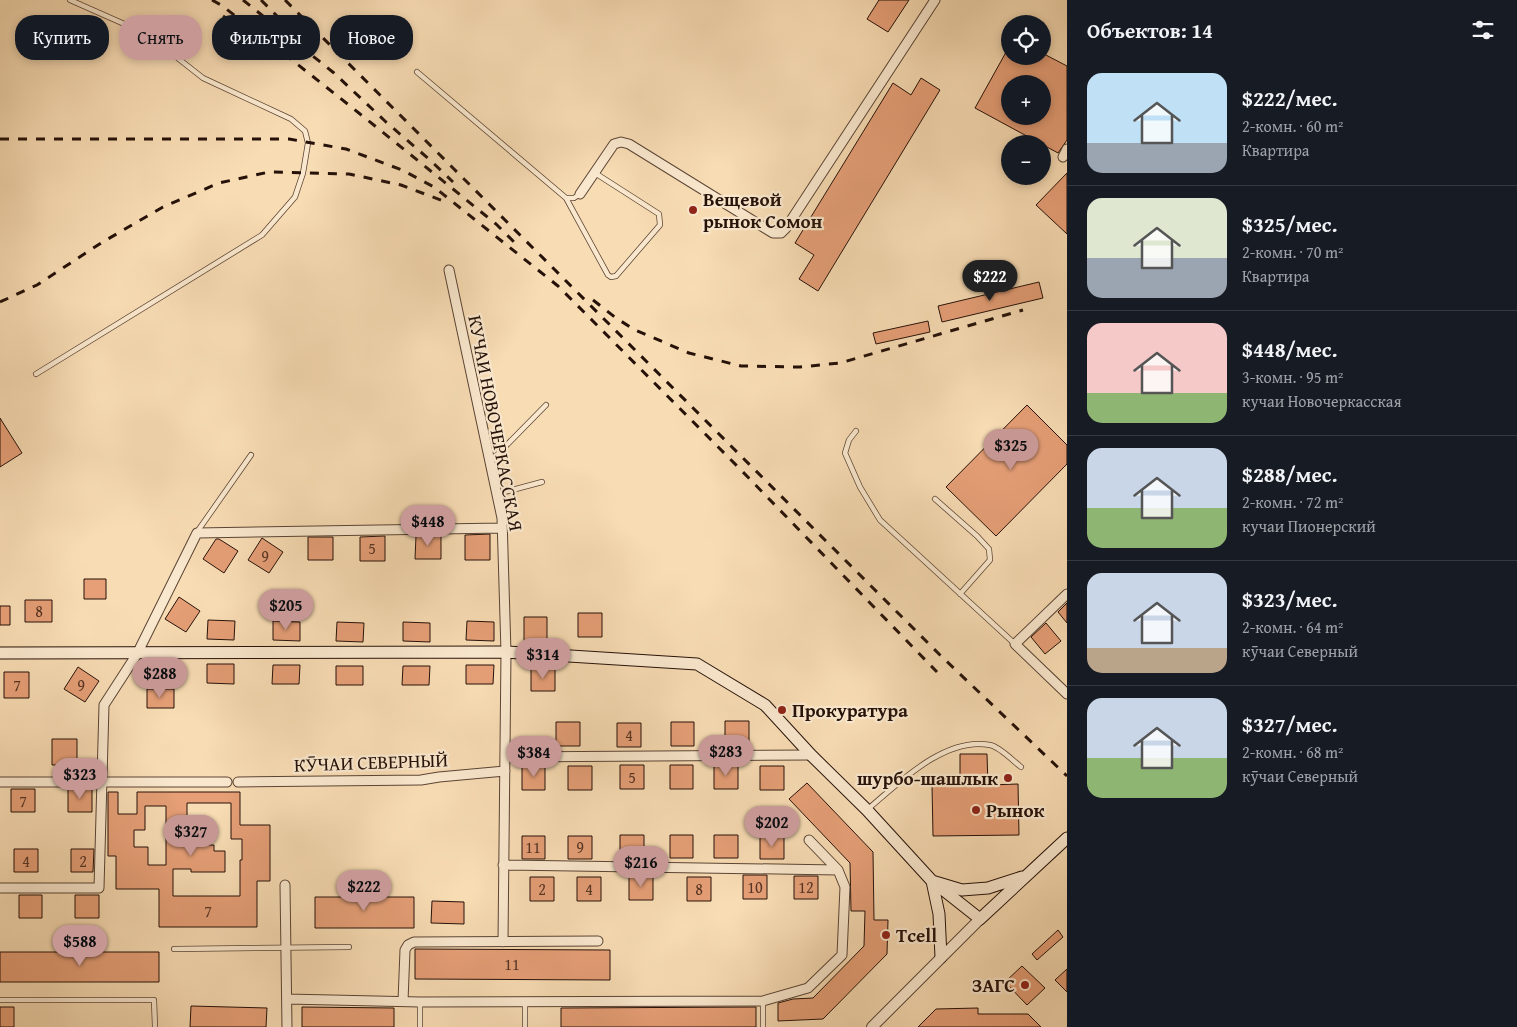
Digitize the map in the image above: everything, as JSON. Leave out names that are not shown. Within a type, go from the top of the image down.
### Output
[{"type":"main road","points":[[0,653],[506,652],[697,664],[765,705],[867,810],[932,881],[980,919],[1024,877],[1065,843]]},
{"type":"main road","points":[[932,881],[962,890],[988,888],[1024,877]]},
{"type":"main road","points":[[932,881],[939,914],[941,957]]},
{"type":"street","points":[[580,194],[614,144],[621,142],[629,144],[773,233],[781,233],[935,0]]},
{"type":"street","name":"КУЧАИ НОВОЧЕРКАССКАЯ","points":[[449,270],[502,518],[506,652],[503,942]]},
{"type":"street","points":[[0,888],[100,888],[104,705],[137,654],[197,533],[502,528]]},
{"type":"street","points":[[1067,594],[1015,644],[1067,694]]},
{"type":"street","points":[[505,757],[811,754]]},
{"type":"street","name":"КӮЧАИ СЕВЕРНЫЙ","points":[[238,782],[421,780],[505,771]]},
{"type":"street","points":[[0,782],[227,782]]},
{"type":"street","points":[[287,999],[420,1002],[763,1001],[808,988],[842,955],[844,887],[838,870],[809,840]]},
{"type":"street","points":[[503,865],[838,870]]},
{"type":"street","points":[[285,885],[287,1027]]},
{"type":"street","points":[[872,1027],[980,919]]},
{"type":"street","points":[[403,1001],[405,950],[408,945],[414,942],[598,941]]},
{"type":"lane","points":[[36,374],[262,235],[295,198],[303,173],[308,143],[305,131],[291,119],[203,78],[147,34],[70,0]]},
{"type":"lane","points":[[418,72],[566,198],[608,275],[611,277],[616,276],[660,225],[661,219],[659,214],[594,173]]},
{"type":"lane","points":[[566,198],[574,198],[580,194]]},
{"type":"lane","points":[[490,462],[546,405]]},
{"type":"lane","points":[[856,431],[849,440],[845,453],[860,487],[880,520],[1015,644]]},
{"type":"lane","points":[[197,533],[251,455]]},
{"type":"lane","points":[[497,494],[542,482]]},
{"type":"lane","points":[[935,498],[977,536],[988,549],[990,560],[960,594]]},
{"type":"lane","points":[[867,810],[926,761],[949,750],[971,745],[991,745],[1021,767]]},
{"type":"lane","points":[[174,949],[349,947]]},
{"type":"lane","points":[[0,1000],[154,1000],[155,1027]]},
{"type":"lane","points":[[763,1001],[763,1027]]},
{"type":"lane","points":[[420,1002],[420,1027]]},
{"type":"lane","points":[[525,1002],[526,1027]]},
{"type":"building","points":[[879,0],[909,0],[888,32],[867,19]]},
{"type":"building","points":[[1051,58],[1067,66],[1067,140],[1058,153],[1051,149],[1051,135],[1025,135],[1006,125],[1051,125],[1051,75],[1001,75],[1001,122],[975,108],[1001,61],[1001,65],[1051,65]]},
{"type":"building","points":[[921,78],[940,90],[818,291],[799,279],[814,255],[795,243],[893,83],[911,95]]},
{"type":"building","points":[[1067,173],[1067,234],[1036,205]]},
{"type":"building","points":[[1039,282],[1043,298],[942,322],[938,306]]},
{"type":"building","points":[[928,321],[930,332],[876,344],[873,333]]},
{"type":"building","points":[[1027,405],[1067,445],[1067,464],[996,536],[946,487]]},
{"type":"building","points":[[0,418],[22,453],[0,467]]},
{"type":"building","points":[[490,534],[490,560],[465,560],[465,535]]},
{"type":"building","points":[[441,535],[441,559],[415,559],[416,536]]},
{"type":"building","points":[[385,536],[385,561],[360,561],[360,537]]},
{"type":"building","points":[[308,537],[333,537],[333,560],[308,560]]},
{"type":"building","points":[[262,538],[283,552],[269,573],[248,560]]},
{"type":"building","points":[[216,539],[238,551],[224,573],[203,559]]},
{"type":"building","points":[[84,579],[106,579],[106,599],[84,599]]},
{"type":"building","points":[[179,597],[200,611],[186,632],[165,619]]},
{"type":"building","points":[[25,600],[52,600],[52,622],[25,622]]},
{"type":"building","points":[[1067,603],[1067,623],[1058,612]]},
{"type":"building","points":[[0,606],[10,606],[10,625],[0,625]]},
{"type":"building","points":[[578,613],[602,613],[602,637],[578,637]]},
{"type":"building","points":[[524,617],[547,617],[547,641],[524,641]]},
{"type":"building","points":[[208,620],[235,621],[234,640],[207,639]]},
{"type":"building","points":[[273,621],[300,622],[300,641],[273,640]]},
{"type":"building","points":[[467,621],[494,622],[494,641],[466,640]]},
{"type":"building","points":[[337,622],[364,623],[363,642],[336,641]]},
{"type":"building","points":[[403,622],[430,623],[430,642],[403,641]]},
{"type":"building","points":[[1046,623],[1061,641],[1045,654],[1031,637]]},
{"type":"building","points":[[207,664],[234,664],[234,684],[207,683]]},
{"type":"building","points":[[273,665],[300,665],[299,684],[272,684]]},
{"type":"building","points":[[466,665],[494,665],[493,684],[466,684]]},
{"type":"building","points":[[336,666],[363,666],[363,685],[336,685]]},
{"type":"building","points":[[403,666],[430,666],[429,685],[402,685]]},
{"type":"building","points":[[78,667],[99,681],[85,702],[64,689]]},
{"type":"building","points":[[531,668],[555,668],[555,691],[531,691]]},
{"type":"building","points":[[4,672],[29,672],[29,698],[4,698]]},
{"type":"building","points":[[147,689],[174,689],[174,708],[147,708]]},
{"type":"building","points":[[725,721],[749,721],[749,745],[725,745]]},
{"type":"building","points":[[556,722],[580,722],[580,746],[556,746]]},
{"type":"building","points":[[671,722],[694,722],[694,746],[671,746]]},
{"type":"building","points":[[617,723],[641,723],[641,747],[617,747]]},
{"type":"building","points":[[52,739],[77,739],[77,765],[52,765]]},
{"type":"building","name":"Рынок","points":[[960,754],[987,754],[988,785],[1018,784],[1019,835],[933,836],[932,785],[960,785]]},
{"type":"building","points":[[620,765],[644,765],[644,789],[620,789]]},
{"type":"building","points":[[670,765],[693,765],[693,789],[670,789]]},
{"type":"building","points":[[714,765],[738,765],[738,789],[714,789]]},
{"type":"building","points":[[522,766],[545,766],[545,790],[522,790]]},
{"type":"building","points":[[568,766],[592,766],[592,790],[568,790]]},
{"type":"building","points":[[760,766],[784,766],[784,790],[760,790]]},
{"type":"building","points":[[807,783],[873,852],[874,920],[888,920],[887,954],[823,1019],[778,1021],[778,1003],[793,999],[813,998],[864,946],[865,911],[851,911],[850,863],[789,799]]},
{"type":"building","points":[[11,789],[35,789],[35,812],[11,812]]},
{"type":"building","points":[[68,789],[92,789],[92,812],[68,812]]},
{"type":"building","points":[[108,792],[118,792],[118,814],[137,814],[137,792],[240,792],[240,825],[270,825],[270,881],[257,881],[257,927],[159,927],[159,889],[116,889],[116,856],[108,856]],"holes":[[[187,803],[231,803],[231,839],[242,839],[240,896],[173,896],[173,869],[191,869],[191,872],[225,872],[225,851],[214,851],[214,845],[187,845]],[[145,806],[166,806],[166,865],[148,865],[148,847],[134,847],[134,830],[145,830]]]},
{"type":"building","points":[[620,835],[644,835],[644,858],[620,858]]},
{"type":"building","points":[[670,835],[693,835],[693,858],[670,858]]},
{"type":"building","points":[[714,835],[738,835],[738,858],[714,858]]},
{"type":"building","points":[[522,836],[545,836],[545,859],[522,859]]},
{"type":"building","points":[[568,836],[592,836],[592,859],[568,859]]},
{"type":"building","points":[[760,836],[784,836],[784,859],[760,859]]},
{"type":"building","points":[[14,849],[38,849],[38,872],[14,872]]},
{"type":"building","points":[[71,849],[94,849],[93,872],[71,872]]},
{"type":"building","points":[[743,875],[767,875],[767,899],[743,899]]},
{"type":"building","points":[[629,876],[653,876],[653,900],[629,900]]},
{"type":"building","points":[[794,876],[818,876],[818,899],[794,899]]},
{"type":"building","points":[[530,877],[554,877],[554,901],[530,901]]},
{"type":"building","points":[[577,877],[601,877],[601,901],[577,901]]},
{"type":"building","points":[[687,877],[711,877],[711,901],[687,901]]},
{"type":"building","points":[[19,895],[42,895],[42,918],[19,918]]},
{"type":"building","points":[[75,895],[99,895],[99,918],[75,918]]},
{"type":"building","points":[[315,897],[414,897],[414,928],[315,928]]},
{"type":"building","points":[[432,901],[464,902],[464,924],[431,923]]},
{"type":"building","points":[[1058,930],[1063,937],[1037,960],[1032,954]]},
{"type":"building","points":[[415,949],[610,950],[610,980],[415,979]]},
{"type":"building","points":[[0,952],[159,952],[159,982],[0,982]]},
{"type":"building","name":"ЗАГС","points":[[1022,966],[1045,988],[1027,1005],[1005,982]]},
{"type":"building","points":[[1067,969],[1067,992],[1055,980]]},
{"type":"building","points":[[191,1006],[267,1008],[266,1027],[190,1027]]},
{"type":"building","points":[[0,1007],[14,1007],[14,1027],[0,1027]]},
{"type":"building","points":[[302,1007],[394,1008],[394,1027],[302,1027]]},
{"type":"building","points":[[756,1007],[756,1027],[561,1027],[561,1008]]},
{"type":"building","points":[[978,1008],[978,1014],[1028,1014],[1041,1027],[918,1027],[936,1009]]},
{"type":"railway","points":[[212,0],[221,5],[359,113],[496,224],[514,242]]},
{"type":"railway","points":[[243,0],[334,73],[453,182]]},
{"type":"railway","points":[[261,0],[276,15]]},
{"type":"railway","points":[[285,0],[940,655],[1067,776]]},
{"type":"railway","points":[[0,139],[289,139],[346,149],[402,170],[434,187],[558,286],[741,470],[937,672]]},
{"type":"railway","points":[[0,302],[37,285],[101,243],[163,207],[219,183],[269,172],[349,174],[401,185],[446,202]]},
{"type":"railway","points":[[593,300],[635,330],[689,353],[741,366],[800,367],[840,363],[1023,310]]},
{"type":"place","name":"Вещевой рынок Сомон","points":[[693,210]]},
{"type":"place","name":"Прокуратура","points":[[782,710]]},
{"type":"place","name":"шурбо-шашлык","points":[[1008,778]]},
{"type":"place","name":"Рынок","points":[[976,810]]},
{"type":"place","name":"Tcell","points":[[886,935]]},
{"type":"place","name":"ЗАГС","points":[[1025,985]]}]
